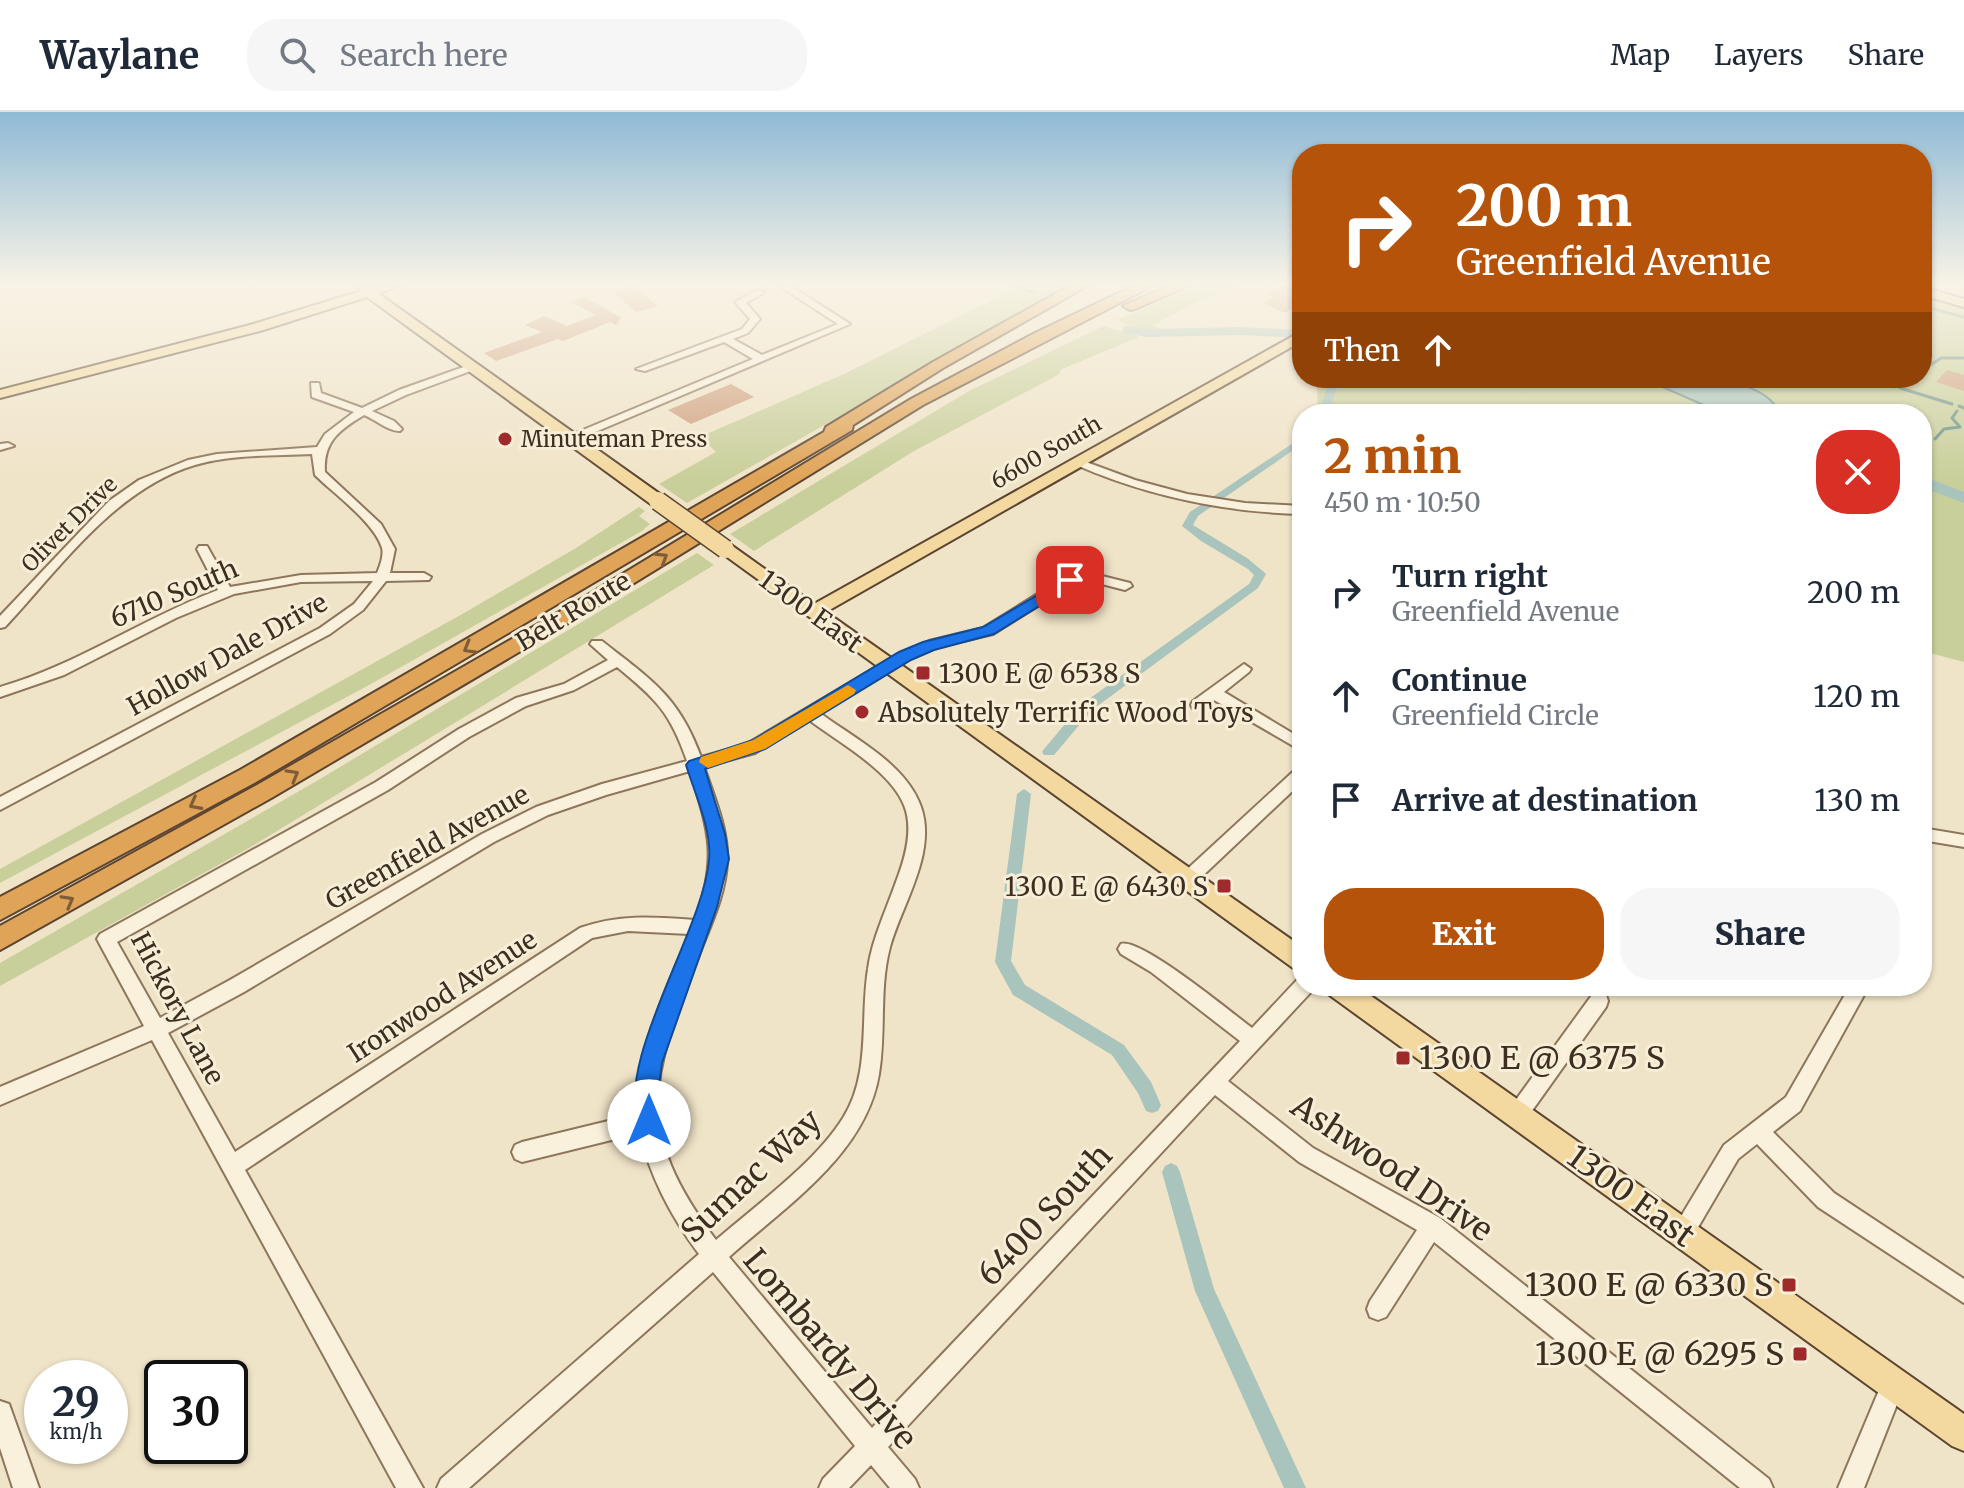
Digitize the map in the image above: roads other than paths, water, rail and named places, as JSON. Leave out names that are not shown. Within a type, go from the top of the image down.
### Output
[{"type":"highway","points":[[705,509],[966,349]]},
{"type":"highway","name":"Belt Route","points":[[0,909],[248,776],[895,397],[986,349]]},
{"type":"highway","name":"Belt Route","points":[[0,939],[265,791],[566,616],[941,389],[1020,349]]},
{"type":"highway","points":[[941,389],[1034,349]]},
{"type":"main road","points":[[0,394],[173,349]]},
{"type":"main road","name":"1300 East","points":[[448,349],[1292,954]]},
{"type":"main road","name":"6600 South","points":[[813,612],[1277,349]]},
{"type":"main road","name":"1300 East","points":[[1351,996],[1964,1434]]},
{"type":"street","points":[[641,369],[694,349]]},
{"type":"street","points":[[744,349],[761,359]]},
{"type":"street","points":[[570,439],[784,349]]},
{"type":"street","points":[[383,578],[388,560],[385,537],[319,473],[315,465],[319,450],[342,425],[361,412],[472,367]]},
{"type":"street","points":[[315,385],[316,395],[386,420],[396,429]]},
{"type":"street","name":"Olivet Drive","points":[[0,624],[113,504],[143,482],[192,462],[217,457],[319,450]]},
{"type":"street","points":[[1078,462],[1130,484],[1292,514]]},
{"type":"street","points":[[203,549],[226,592]]},
{"type":"street","name":"6710 South","points":[[0,692],[40,679],[226,592],[266,582],[424,577]]},
{"type":"street","name":"Greenfield Avenue","points":[[0,1096],[156,1030],[523,820],[592,793],[750,749],[888,666],[929,646],[988,631],[1070,580],[1089,577],[1125,586]]},
{"type":"street","name":"Hollow Dale Drive","points":[[0,804],[325,631],[361,605],[383,578]]},
{"type":"street","name":"Lombardy Drive","points":[[597,644],[673,711],[695,765],[716,834],[719,859],[699,928],[651,1063],[647,1093],[649,1121],[663,1175],[688,1223],[906,1488]]},
{"type":"street","name":"Hickory Lane","points":[[410,1488],[106,939],[382,786],[476,726],[521,702],[569,687],[617,661]]},
{"type":"street","points":[[1198,705],[1244,669]]},
{"type":"street","points":[[1214,693],[1292,740]]},
{"type":"street","name":"Sumac Way","points":[[450,1488],[823,1160],[857,1114],[869,1079],[873,993],[881,947],[917,837],[916,815],[903,788],[811,714]]},
{"type":"street","points":[[1188,879],[1292,782]]},
{"type":"street","points":[[1932,836],[1964,841]]},
{"type":"street","name":"Ironwood Avenue","points":[[232,1166],[586,933],[605,925],[633,922],[699,928]]},
{"type":"street","points":[[1127,949],[1157,967],[1253,1040]]},
{"type":"street","name":"6400 South","points":[[832,1488],[1295,996]]},
{"type":"street","points":[[1682,1233],[1723,1162],[1739,1144],[1793,1104],[1854,996]]},
{"type":"street","points":[[1517,1115],[1599,1001]]},
{"type":"street","name":"Ashwood Drive","points":[[1214,1082],[1306,1155],[1432,1226],[1760,1488]]},
{"type":"street","points":[[522,1152],[649,1121]]},
{"type":"street","points":[[1758,1131],[1826,1200],[1964,1292]]},
{"type":"street","points":[[1378,1309],[1432,1226]]},
{"type":"street","points":[[1851,1488],[1893,1384]]},
{"type":"street","points":[[0,1413],[26,1488]]},
{"type":"water","points":[[1665,388],[1750,388],[1774,404],[1701,404]]},
{"type":"waterway","points":[[1932,364],[1941,358],[1964,358]]},
{"type":"waterway","points":[[1327,404],[1332,388]]},
{"type":"waterway","points":[[1900,388],[1952,404]]},
{"type":"waterway","points":[[1959,406],[1964,408]]},
{"type":"waterway","points":[[1935,439],[1944,429],[1960,427],[1952,418],[1957,411]]},
{"type":"waterway","points":[[1049,752],[1087,707],[1254,586],[1260,574],[1187,526],[1194,514],[1292,447]]},
{"type":"waterway","points":[[1932,485],[1964,498]]},
{"type":"waterway","points":[[1024,794],[1003,962],[1019,990],[1118,1050],[1145,1088],[1152,1105]]},
{"type":"waterway","points":[[1171,1172],[1205,1291],[1295,1488]]},
{"type":"place","name":"Minuteman Press","points":[[505,439]]},
{"type":"place","name":"1300 E @ 6538 S","points":[[923,673]]},
{"type":"place","name":"Absolutely Terrific Wood Toys","points":[[862,712]]},
{"type":"place","name":"1300 E @ 6430 S","points":[[1224,886]]},
{"type":"place","name":"1300 E @ 6375 S","points":[[1403,1058]]},
{"type":"place","name":"1300 E @ 6330 S","points":[[1789,1285]]},
{"type":"place","name":"1300 E @ 6295 S","points":[[1800,1354]]}]
